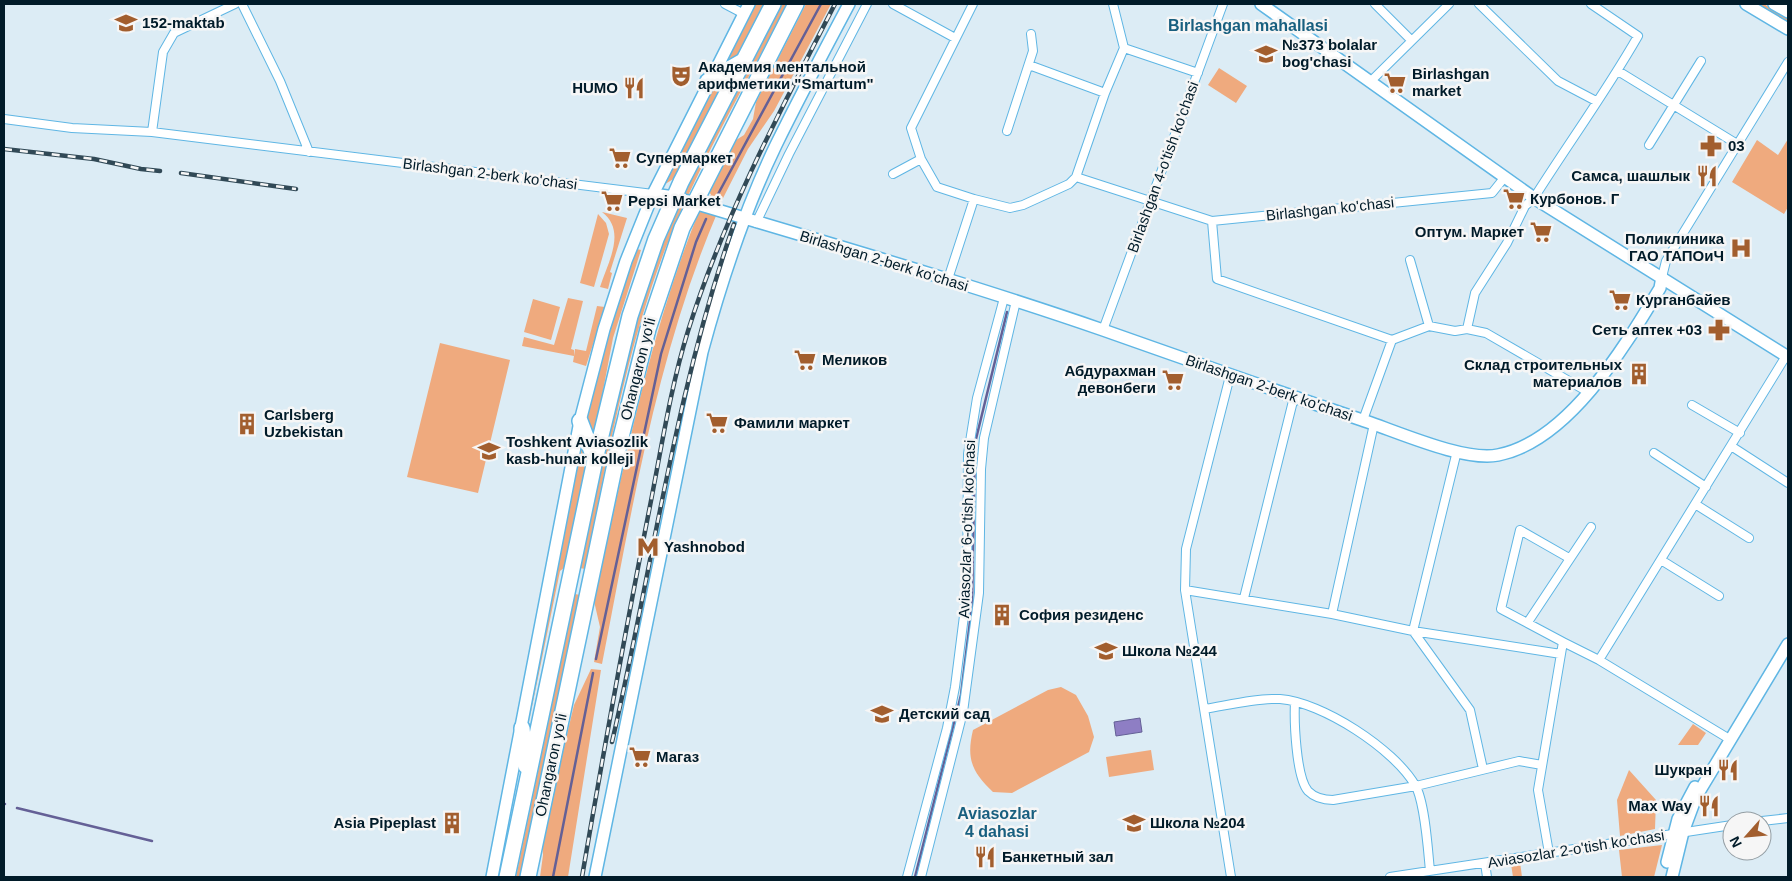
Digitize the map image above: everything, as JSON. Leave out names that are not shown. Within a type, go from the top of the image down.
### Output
[{"type":"highway","name":"Ohangaron yoʻli","points":[[507,877],[595,460],[630,316],[656,239],[674,197],[773,4]]},
{"type":"highway","name":"Ohangaron yoʻli","points":[[528,877],[619,445],[648,329],[671,257],[693,203],[796,4]]},
{"type":"highway","points":[[708,81],[743,61]]},
{"type":"highway","points":[[580,421],[595,460]]},
{"type":"highway","points":[[570,576],[577,580],[582,580],[593,569]]},
{"type":"highway","points":[[522,728],[527,782]]},
{"type":"street","points":[[152,132],[163,52],[168,41],[174,33],[235,4]]},
{"type":"street","points":[[242,4],[280,81],[309,152]]},
{"type":"street","points":[[492,877],[580,421],[604,329],[626,260],[653,194],[708,81],[746,9],[725,4]]},
{"type":"street","points":[[595,877],[619,767],[702,352],[744,220],[773,150],[849,4]]},
{"type":"street","points":[[756,223],[814,105],[867,4]]},
{"type":"street","points":[[893,4],[955,38]]},
{"type":"street","points":[[973,4],[912,123],[912,134],[922,159],[937,187],[974,200],[1005,208],[1014,208],[1068,184],[1076,177],[1105,93],[1124,48],[1113,4]]},
{"type":"street","name":"Birlashgan 4-o'tish ko'chasi","points":[[1103,330],[1222,4]]},
{"type":"street","points":[[1375,4],[1411,40]]},
{"type":"street","points":[[1371,81],[1449,4]]},
{"type":"street","points":[[1479,4],[1558,81],[1596,101]]},
{"type":"street","points":[[1467,329],[1475,293],[1507,243],[1509,235],[1524,206],[1534,198],[1596,101],[1618,71],[1638,36],[1591,4]]},
{"type":"street","points":[[1746,4],[1788,29]]},
{"type":"street","points":[[1774,4],[1788,12]]},
{"type":"street","points":[[1269,6],[1504,178],[1787,357],[1599,660]]},
{"type":"street","points":[[1007,131],[1033,51],[1031,34]]},
{"type":"street","points":[[1124,48],[1198,73]]},
{"type":"street","points":[[1649,144],[1701,61]]},
{"type":"street","points":[[1662,277],[1666,261],[1788,62]]},
{"type":"street","points":[[1029,65],[1105,93]]},
{"type":"street","points":[[1618,71],[1737,144]]},
{"type":"street","points":[[800,98],[814,105]]},
{"type":"street","name":"Birlashgan 2-berk ko'chasi","points":[[4,119],[72,128],[152,132],[674,197],[744,220],[948,279],[1010,299],[1230,376],[1456,451],[1489,456],[1515,449],[1533,440],[1562,419],[1612,363],[1660,288],[1662,277]]},
{"type":"street","points":[[893,174],[922,159]]},
{"type":"street","name":"Birlashgan ko'chasi","points":[[1076,177],[1212,221],[1492,193],[1504,178]]},
{"type":"street","points":[[948,279],[974,200]]},
{"type":"street","points":[[1212,221],[1217,279],[1392,340],[1429,326],[1455,331],[1467,329],[1486,333],[1588,392]]},
{"type":"street","points":[[1410,260],[1429,326]]},
{"type":"street","name":"Aviasozlar 6-o'tish ko'chasi","points":[[915,874],[959,733],[967,592],[968,454],[977,437],[1010,299]]},
{"type":"street","name":"Aviasozlar 6-o'tish ko'chasi","points":[[915,874],[947,728],[961,688],[978,593],[981,469],[977,437],[977,398],[1010,299]]},
{"type":"street","points":[[1363,420],[1392,340]]},
{"type":"street","points":[[1230,376],[1186,549],[1185,590],[1231,877]]},
{"type":"street","points":[[1244,598],[1294,397]]},
{"type":"street","points":[[1692,404],[1740,433]]},
{"type":"street","points":[[1332,614],[1374,424]]},
{"type":"street","points":[[1731,446],[1788,482]]},
{"type":"street","points":[[1456,451],[1413,631],[1470,710],[1483,769]]},
{"type":"street","points":[[1654,453],[1706,487]]},
{"type":"street","points":[[1695,504],[1749,538]]},
{"type":"street","points":[[1528,622],[1591,526]]},
{"type":"street","points":[[1569,558],[1520,530],[1501,609],[1599,660],[1731,740]]},
{"type":"street","points":[[1661,560],[1719,596]]},
{"type":"street","points":[[1185,590],[1244,598],[1413,631],[1561,654]]},
{"type":"street","points":[[1549,853],[1538,790],[1563,642]]},
{"type":"street","points":[[1664,877],[1689,794],[1731,740],[1788,644]]},
{"type":"street","points":[[1205,709],[1269,699],[1295,702],[1335,718],[1362,734],[1396,762],[1416,786],[1425,825],[1430,871]]},
{"type":"street","points":[[1295,702],[1294,728],[1302,782],[1314,796],[1333,800],[1416,786],[1519,762],[1542,765]]},
{"type":"street","points":[[1772,820],[1788,818]]},
{"type":"street","name":"Aviasozlar 2-o'tish ko'chasi","points":[[1390,877],[1722,826]]},
{"type":"street","points":[[1672,877],[1678,833]]},
{"type":"street","points":[[1485,863],[1487,877]]},
{"type":"shaded area","points":[[754,4],[765,4],[736,61],[720,68]]},
{"type":"shaded area","points":[[782,4],[787,4],[693,185],[666,247],[652,286],[619,406],[585,569],[580,568],[615,405],[648,284],[662,245],[689,183]]},
{"type":"shaded area","points":[[806,4],[831,4],[774,111],[748,149],[719,206],[709,200],[711,194],[706,192],[733,142],[744,135],[753,119],[756,102]]},
{"type":"shaded area","points":[[1756,4],[1764,4],[1788,19],[1788,23]]},
{"type":"shaded area","points":[[1219,68],[1247,86],[1236,103],[1208,85]]},
{"type":"shaded area","points":[[729,76],[675,178],[662,186],[714,83]]},
{"type":"shaded area","points":[[1788,139],[1788,207],[1784,214],[1732,182],[1757,140],[1778,155]]},
{"type":"shaded area","points":[[702,204],[718,211],[696,266],[662,378],[648,434],[602,664],[594,662],[600,627],[594,601],[627,450],[652,351],[683,252]]},
{"type":"shaded area","points":[[602,212],[627,218],[610,272],[612,273],[608,289],[600,287],[611,257],[614,237],[613,228]]},
{"type":"shaded area","points":[[598,214],[606,223],[609,234],[594,287],[580,283]]},
{"type":"shaded area","points":[[637,249],[641,250],[613,338],[594,438],[585,422],[611,322]]},
{"type":"shaded area","points":[[568,298],[583,301],[571,349],[574,350],[574,356],[522,346],[524,337],[554,345]]},
{"type":"shaded area","points":[[533,299],[560,307],[551,340],[524,332]]},
{"type":"shaded area","points":[[597,306],[605,307],[586,366],[573,362],[575,349],[586,351]]},
{"type":"shaded area","points":[[440,343],[510,360],[478,493],[407,477]]},
{"type":"shaded area","points":[[581,443],[585,468],[580,503],[565,567],[560,571],[527,731]]},
{"type":"shaded area","points":[[575,594],[580,595],[521,877],[516,877]]},
{"type":"shaded area","points":[[591,669],[601,670],[568,877],[540,877],[543,855],[542,840],[574,705]]},
{"type":"shaded area","points":[[1061,687],[1076,695],[1088,716],[1094,737],[1089,752],[1012,793],[993,792],[980,778],[972,764],[970,749],[973,730],[1048,690]]},
{"type":"shaded area","points":[[1140,718],[1142,732],[1116,736],[1114,722]]},
{"type":"shaded area","points":[[1693,724],[1706,733],[1698,745],[1678,745]]},
{"type":"shaded area","points":[[1151,750],[1154,770],[1109,777],[1106,757]]},
{"type":"shaded area","points":[[1629,770],[1656,800],[1655,829],[1620,836],[1617,800]]},
{"type":"shaded area","points":[[1662,845],[1654,877],[1622,877],[1619,850]]},
{"type":"shaded area","points":[[1520,862],[1522,877],[1513,877],[1511,864]]},
{"type":"waterway","points":[[717,196],[821,4]]},
{"type":"waterway","points":[[596,659],[661,354],[696,242],[706,219]]},
{"type":"waterway","points":[[915,877],[961,695],[972,605],[975,443],[1007,312]]},
{"type":"waterway","points":[[553,877],[593,673]]},
{"type":"waterway","points":[[17,808],[152,841]]},
{"type":"railway","points":[[582,877],[666,420],[688,331],[718,246],[754,164],[835,4]]},
{"type":"railway","points":[[4,149],[94,159],[160,171]]},
{"type":"railway","points":[[181,173],[296,189]]},
{"type":"railway","points":[[612,742],[680,416],[713,287],[734,224]]},
{"type":"place","name":"152-maktab","points":[[126,23]]},
{"type":"place","name":"№373 bolalar bog'chasi","points":[[1266,54]]},
{"type":"place","name":"Академия ментальной арифметики \"Smartum\"","points":[[681,76]]},
{"type":"place","name":"Birlashgan market","points":[[1395,83]]},
{"type":"place","name":"HUMO","points":[[634,88]]},
{"type":"place","name":"03","points":[[1711,146]]},
{"type":"place","name":"Супермаркет","points":[[620,158]]},
{"type":"place","name":"Самса, шашлык","points":[[1707,176]]},
{"type":"place","name":"Курбонов. Г","points":[[1514,199]]},
{"type":"place","name":"Pepsi Market","points":[[612,201]]},
{"type":"place","name":"Оптум. Маркет","points":[[1541,232]]},
{"type":"place","name":"Поликлиника ГАО ТАПОиЧ","points":[[1741,248]]},
{"type":"place","name":"Курганбайев","points":[[1620,300]]},
{"type":"place","name":"Сеть аптек +03","points":[[1719,330]]},
{"type":"place","name":"Меликов","points":[[805,360]]},
{"type":"place","name":"Склад строительных материалов","points":[[1639,374]]},
{"type":"place","name":"Абдурахман девонбеги","points":[[1173,380]]},
{"type":"place","name":"Фамили маркет","points":[[717,423]]},
{"type":"place","name":"Carlsberg Uzbekistan","points":[[247,424]]},
{"type":"place","name":"Toshkent Aviasozlik kasb-hunar kolleji","points":[[489,451]]},
{"type":"place","name":"Yashnobod","points":[[648,547]]},
{"type":"place","name":"София резиденс","points":[[1002,615]]},
{"type":"place","name":"Школа №244","points":[[1106,651]]},
{"type":"place","name":"Детский сад","points":[[882,714]]},
{"type":"place","name":"Магаз","points":[[640,757]]},
{"type":"place","name":"Шукран","points":[[1728,770]]},
{"type":"place","name":"Max Way","points":[[1709,806]]},
{"type":"place","name":"Asia Pipeplast","points":[[452,823]]},
{"type":"place","name":"Школа №204","points":[[1134,823]]},
{"type":"place","name":"Банкетный зал","points":[[985,857]]},
{"type":"district","name":"Birlashgan mahallasi","points":[[1248,25]]},
{"type":"district","name":"Aviasozlar 4 dahasi","points":[[997,822]]}]
